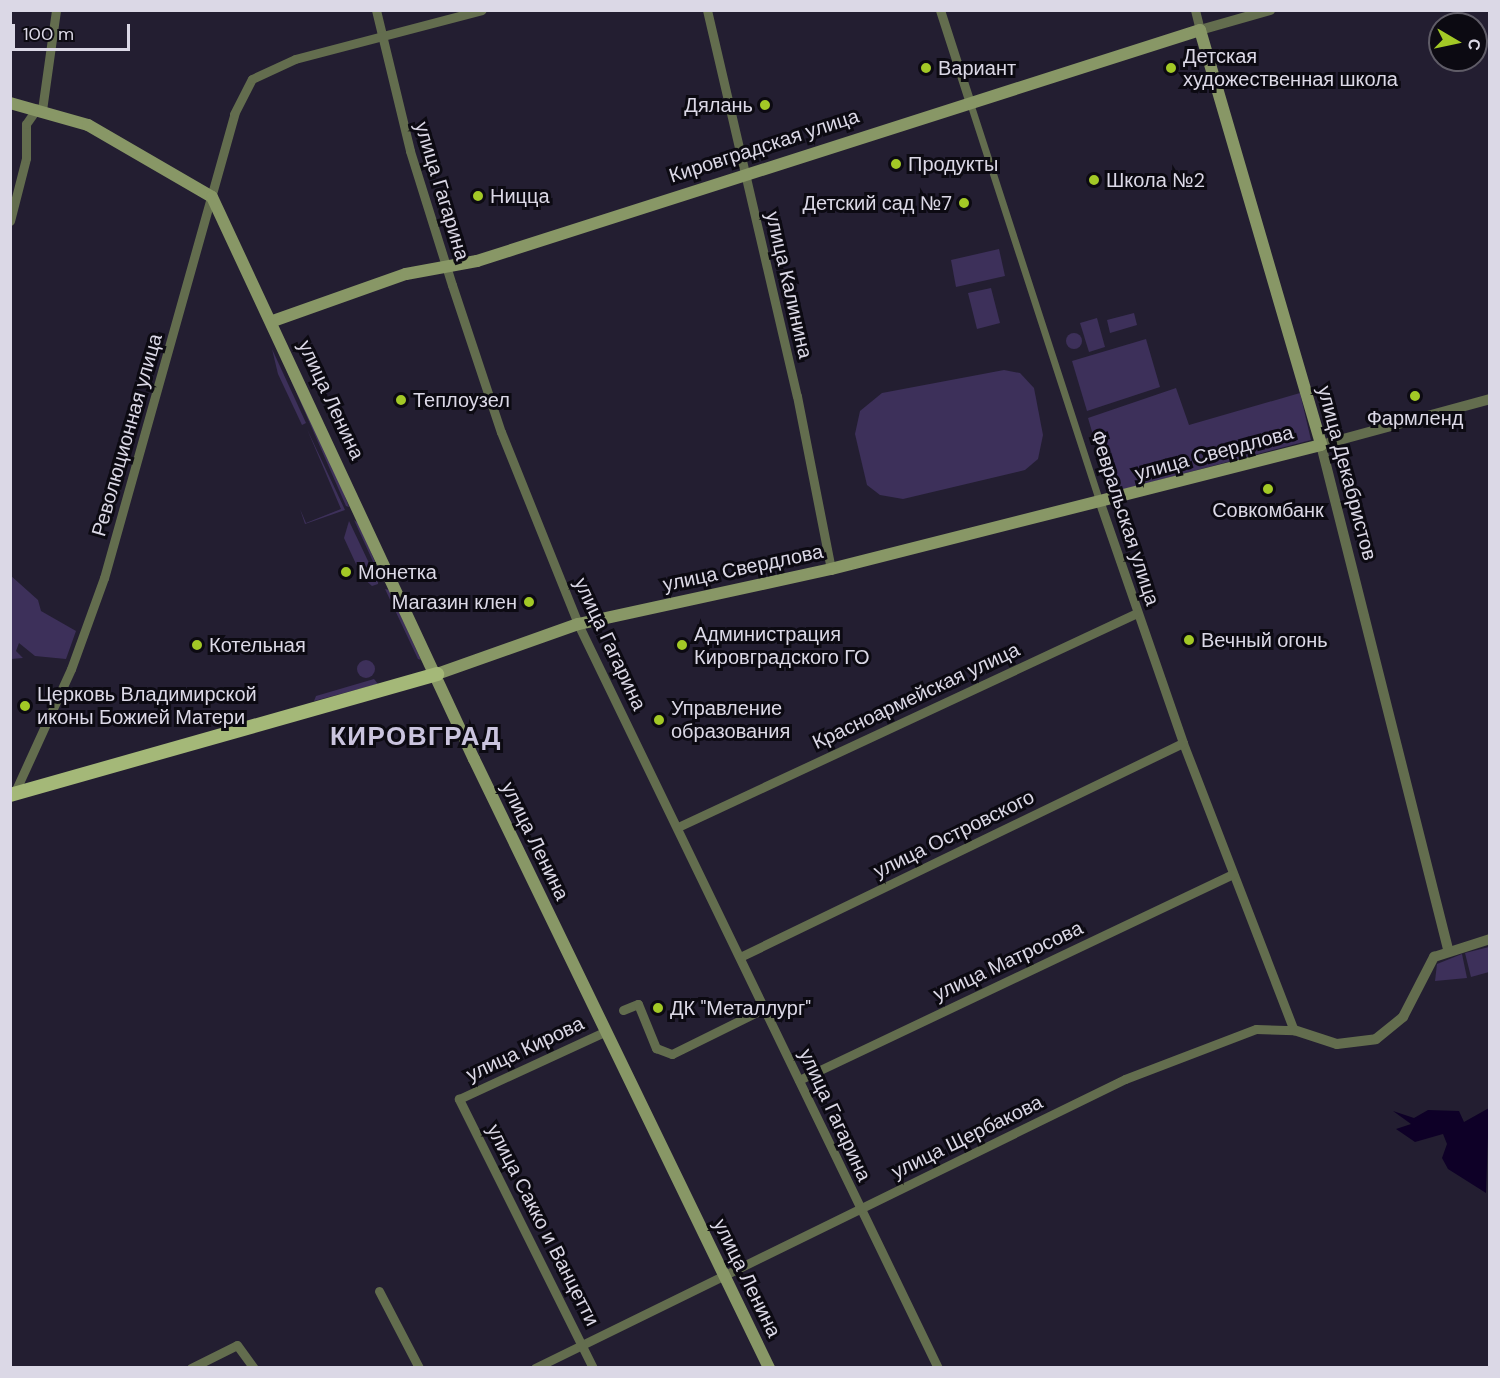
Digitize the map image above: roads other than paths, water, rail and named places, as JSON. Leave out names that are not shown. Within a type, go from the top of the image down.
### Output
[{"type":"main road","name":"Кировградская улица","points":[[273,321],[406,274],[477,261],[969,100],[1200,30]]},
{"type":"main road","name":"улица Декабристов","points":[[1200,30],[1321,445]]},
{"type":"main road","points":[[10,104],[40,109],[88,125],[212,197]]},
{"type":"main road","name":"улица Ленина","points":[[212,197],[273,321],[606,1031],[769,1368]]},
{"type":"main road","name":"улица Свердлова","points":[[12,795],[437,674],[578,624],[831,569],[1100,503],[1321,445]]},
{"type":"street","points":[[10,221],[26,158],[26,124],[40,109],[56,10]]},
{"type":"street","name":"улица Гагарина","points":[[376,10],[446,266],[501,432],[578,624],[938,1368]]},
{"type":"street","points":[[382,38],[482,10]]},
{"type":"street","name":"улица Калинина","points":[[706,10],[831,569]]},
{"type":"street","name":"Февральская улица","points":[[940,10],[1137,613],[1233,874],[1294,1030]]},
{"type":"street","name":"улица Декабристов","points":[[1195,10],[1200,30]]},
{"type":"street","name":"Кировградская улица","points":[[1200,30],[1270,10]]},
{"type":"street","name":"Революционная улица","points":[[12,795],[71,669],[104,578],[234,114],[252,79],[295,59],[382,38]]},
{"type":"street","name":"улица Свердлова","points":[[1321,445],[1490,399]]},
{"type":"street","name":"улица Декабристов","points":[[1321,445],[1448,949]]},
{"type":"street","name":"Красноармейская улица","points":[[678,827],[1137,613]]},
{"type":"street","name":"улица Островского","points":[[740,957],[1184,743]]},
{"type":"street","name":"улица Матросова","points":[[799,1080],[1233,874]]},
{"type":"street","points":[[1294,1030],[1346,1045],[1382,1036],[1409,1009],[1429,964],[1448,949],[1490,939]]},
{"type":"street","points":[[623,1010],[638,1005],[656,1048],[672,1054],[765,1008]]},
{"type":"street","name":"улица Щербакова","points":[[535,1368],[1125,1079],[1256,1029],[1294,1030]]},
{"type":"street","name":"улица Кирова","points":[[459,1099],[606,1031]]},
{"type":"street","name":"улица Сакко и Ванцетти","points":[[459,1099],[593,1368]]},
{"type":"street","points":[[379,1291],[418,1368]]},
{"type":"street","points":[[191,1368],[241,1345],[254,1368]]},
{"type":"place","name":"Вариант","points":[[926,68]]},
{"type":"place","name":"Детская художественная школа","points":[[1171,68]]},
{"type":"place","name":"Дялань","points":[[765,105]]},
{"type":"place","name":"Продукты","points":[[896,164]]},
{"type":"place","name":"Школа №2","points":[[1094,180]]},
{"type":"place","name":"Ницца","points":[[478,196]]},
{"type":"place","name":"Детский сад №7","points":[[964,203]]},
{"type":"place","name":"Фармленд","points":[[1415,396]]},
{"type":"place","name":"Теплоузел","points":[[401,400]]},
{"type":"place","name":"Совкомбанк","points":[[1268,489]]},
{"type":"place","name":"Монетка","points":[[346,572]]},
{"type":"place","name":"Магазин клен","points":[[529,602]]},
{"type":"place","name":"Вечный огонь","points":[[1189,640]]},
{"type":"place","name":"Котельная","points":[[197,645]]},
{"type":"place","name":"Администрация Кировградского ГО","points":[[682,645]]},
{"type":"place","name":"Церковь Владимирской иконы Божией Матери","points":[[25,706]]},
{"type":"place","name":"Управление образования","points":[[659,720]]},
{"type":"place","name":"ДК \"Металлург\"","points":[[658,1008]]},
{"type":"district","name":"КИРОВГРАД","points":[[416,737]]}]
